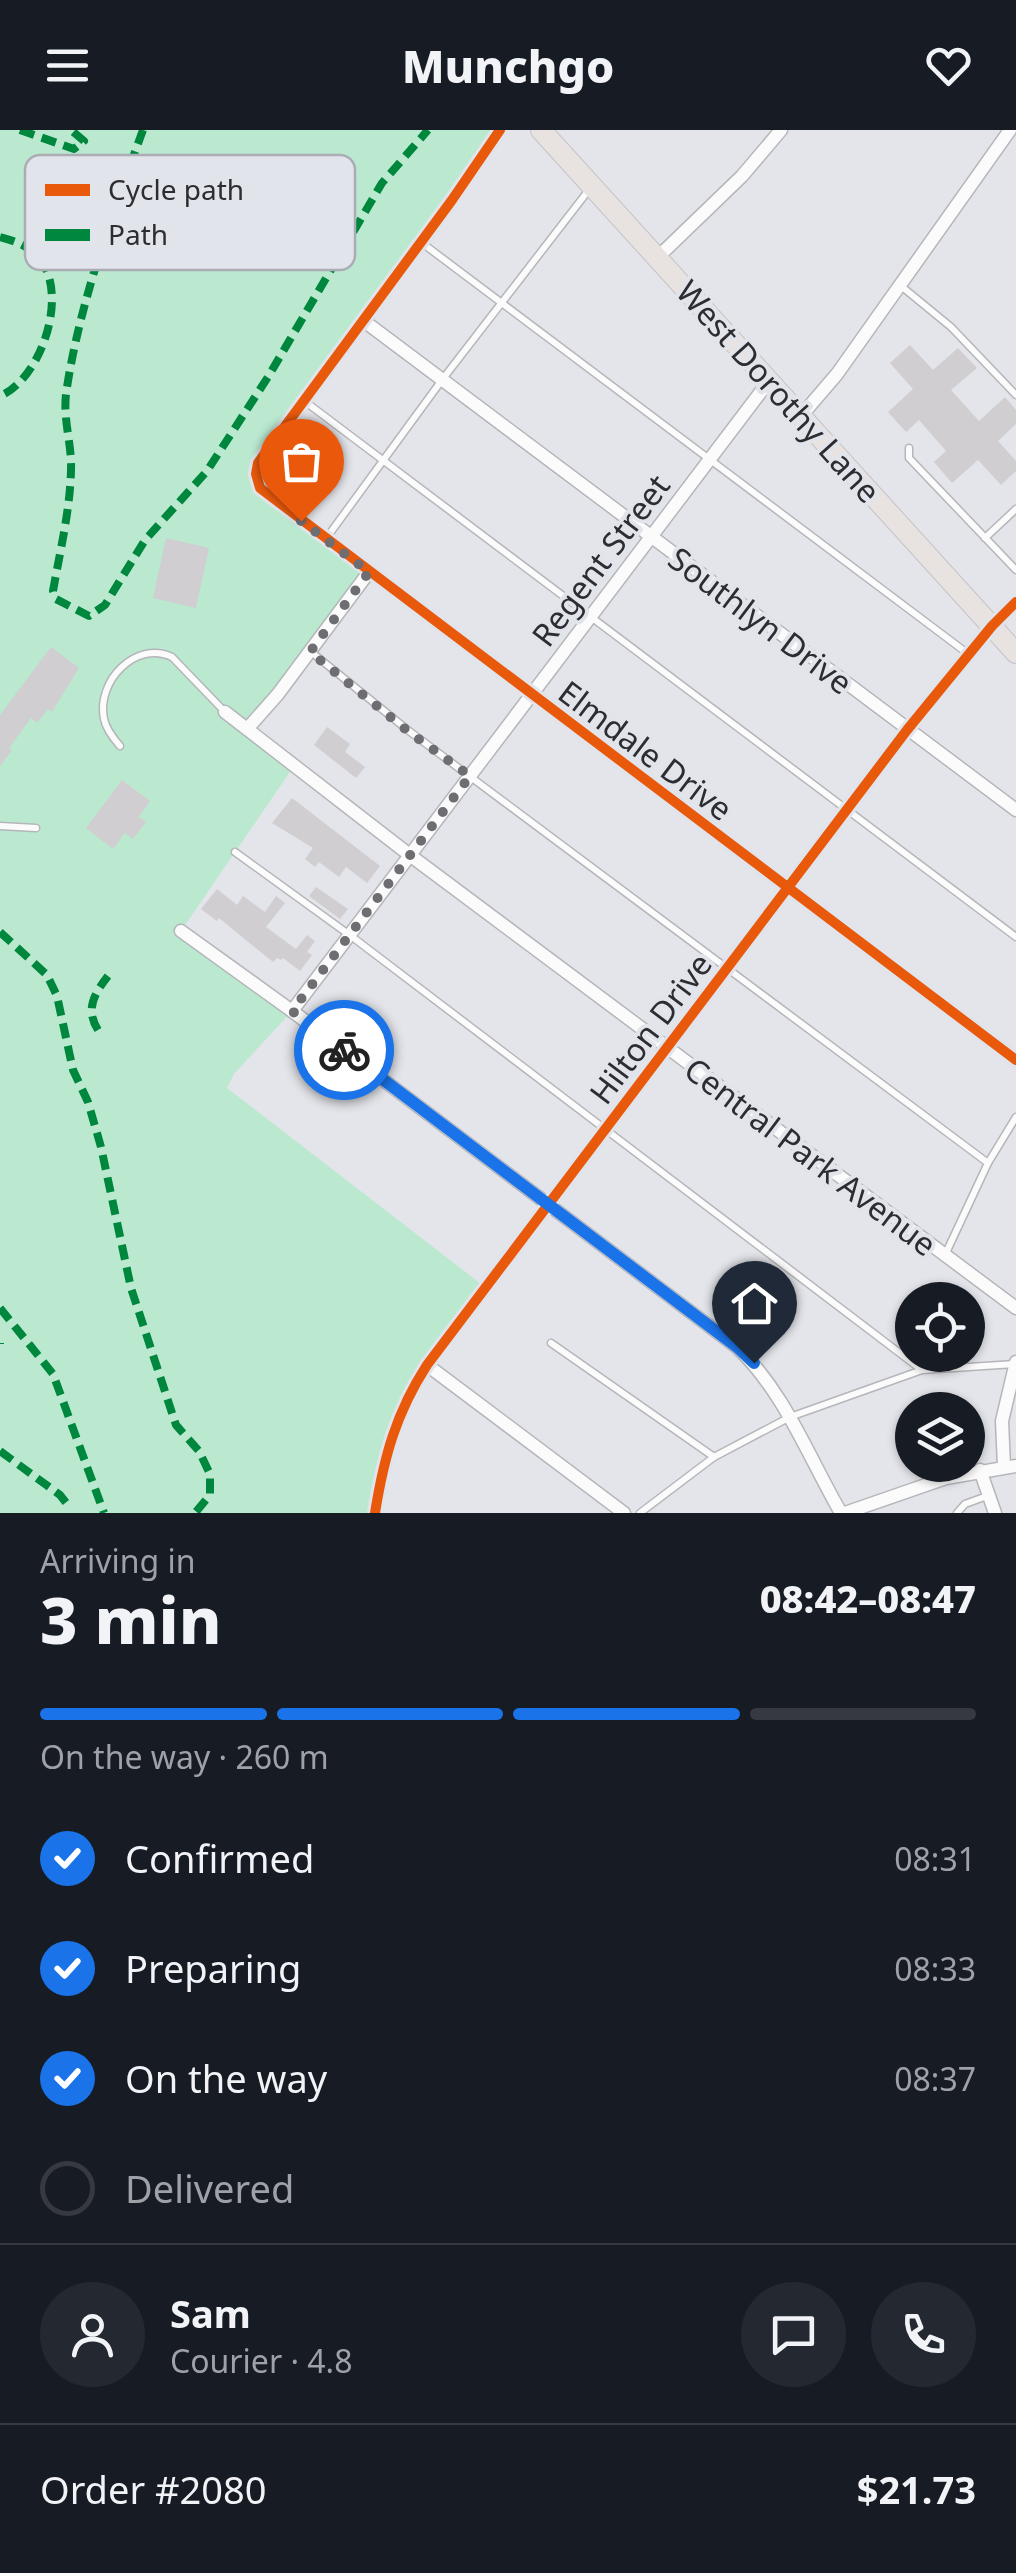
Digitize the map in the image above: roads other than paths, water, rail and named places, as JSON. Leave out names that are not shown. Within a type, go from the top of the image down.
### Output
[{"type":"main road","name":"West Dorothy Lane","points":[[542,130],[1016,653]]},
{"type":"street","points":[[302,400],[364,321],[500,130]]},
{"type":"street","points":[[658,257],[742,176],[781,130]]},
{"type":"street","points":[[801,416],[837,374],[1010,130]]},
{"type":"street","name":"Southlyn Drive","points":[[364,321],[1016,810]]},
{"type":"street","name":"Regent Street","points":[[292,1011],[769,381]]},
{"type":"street","name":"Elmdale Drive","points":[[302,400],[258,463],[256,474],[262,491],[1016,1060]]},
{"type":"street","points":[[248,728],[369,572]]},
{"type":"street","name":"Hilton Drive","points":[[375,1513],[388,1441],[408,1395],[427,1365],[907,730],[1016,602]]},
{"type":"street","name":"Central Park Avenue","points":[[225,712],[411,856],[1016,1308]]},
{"type":"street","points":[[181,932],[292,1011],[737,1347],[768,1380],[843,1513],[934,1482]]},
{"type":"street","points":[[985,1469],[1010,1466],[1002,1421],[1016,1363]]},
{"type":"street","points":[[427,1365],[624,1513]]},
{"type":"street","points":[[984,1482],[996,1513]]},
{"type":"lane","points":[[325,540],[592,186]]},
{"type":"lane","points":[[421,241],[968,654]]},
{"type":"lane","points":[[900,285],[951,327],[1016,396]]},
{"type":"lane","points":[[302,400],[1016,937]]},
{"type":"lane","points":[[908,448],[909,458],[1016,570]]},
{"type":"lane","points":[[986,538],[1016,509]]},
{"type":"lane","points":[[120,746],[104,722],[104,699],[128,660],[142,653],[161,652],[172,657],[225,712]]},
{"type":"lane","points":[[310,652],[409,732],[988,1163]]},
{"type":"lane","points":[[0,826],[36,828]]},
{"type":"lane","points":[[235,852],[895,1349]]},
{"type":"lane","points":[[944,1256],[988,1163],[1016,1118]]},
{"type":"lane","points":[[551,1343],[714,1457]]},
{"type":"lane","points":[[985,1365],[1016,1363]]},
{"type":"lane","points":[[640,1513],[714,1457],[790,1417],[916,1372]]},
{"type":"lane","points":[[957,1513],[965,1504],[988,1496]]}]
